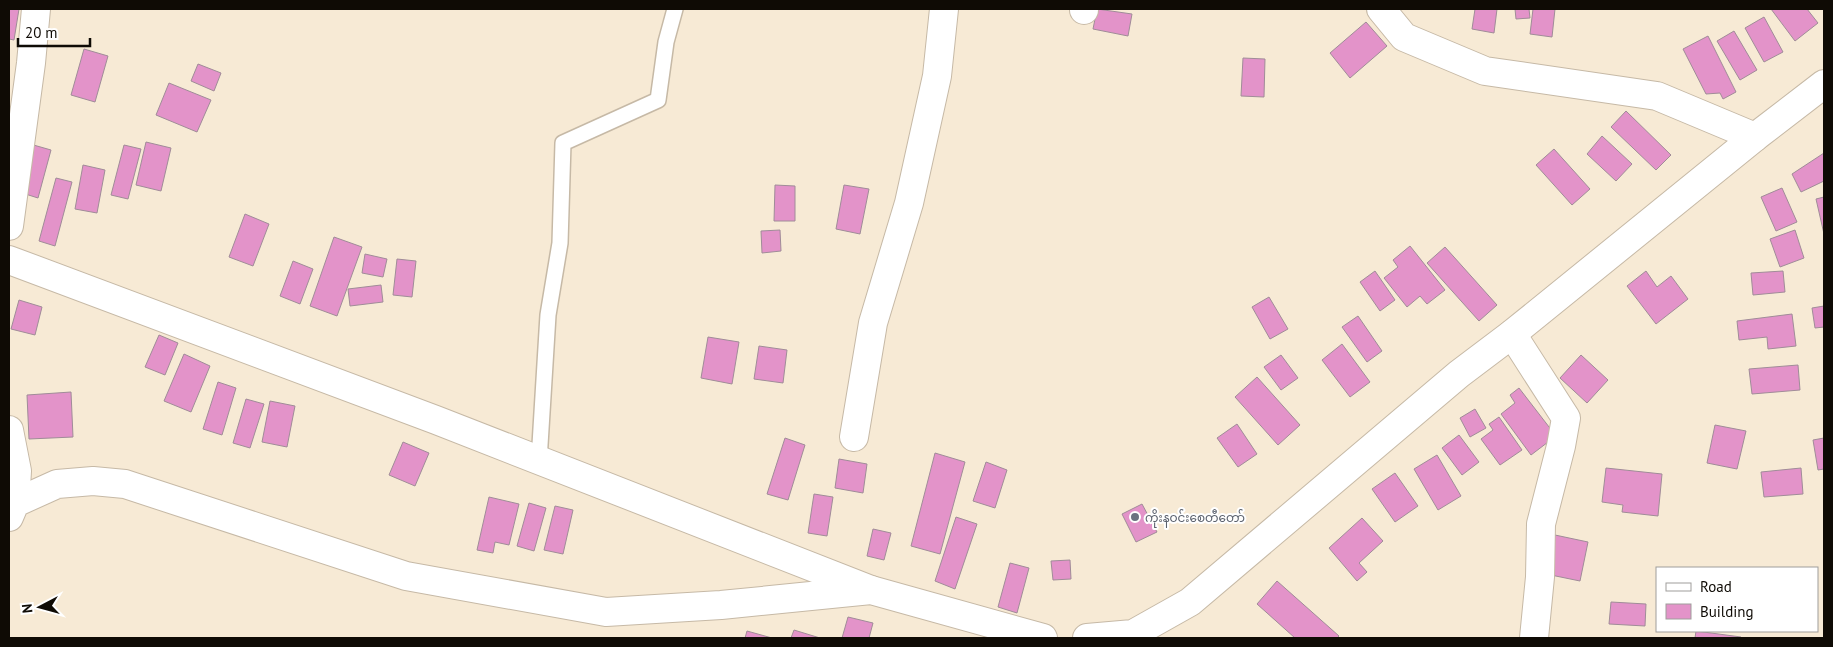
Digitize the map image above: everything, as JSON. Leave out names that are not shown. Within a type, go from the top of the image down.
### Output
[{"type":"street","points":[[9,226],[32,63],[36,9]]},
{"type":"street","points":[[854,437],[873,323],[910,203],[937,76],[944,9]]},
{"type":"street","points":[[1381,9],[1404,37],[1486,71],[1657,96],[1755,137]]},
{"type":"street","points":[[1087,638],[1133,634],[1190,602],[1459,374],[1512,334],[1755,137],[1824,84]]},
{"type":"street","points":[[9,260],[540,460],[871,590],[1043,638]]},
{"type":"street","points":[[1512,334],[1566,418],[1561,446],[1541,524],[1540,577],[1534,638]]},
{"type":"street","points":[[9,430],[17,471],[12,510]]},
{"type":"street","points":[[12,510],[57,484],[93,481],[125,484],[406,576],[606,612],[721,606],[871,590]]},
{"type":"lane","points":[[540,460],[548,315],[560,243],[563,143],[658,100],[666,42],[675,9]]},
{"type":"building","points":[[9,9],[19,9],[14,40],[9,39]]},
{"type":"building","points":[[1097,9],[1132,14],[1128,36],[1093,29]]},
{"type":"building","points":[[1475,9],[1497,9],[1494,33],[1472,29]]},
{"type":"building","points":[[1515,9],[1529,9],[1530,18],[1516,19]]},
{"type":"building","points":[[1533,9],[1555,9],[1552,37],[1530,34]]},
{"type":"building","points":[[1771,9],[1807,9],[1818,23],[1795,41]]},
{"type":"building","points":[[1764,17],[1783,52],[1764,62],[1745,28]]},
{"type":"building","points":[[1366,22],[1387,46],[1350,78],[1330,53]]},
{"type":"building","points":[[1734,31],[1757,70],[1740,80],[1717,41]]},
{"type":"building","points":[[1708,36],[1736,92],[1723,99],[1720,93],[1706,94],[1683,49]]},
{"type":"building","points":[[84,49],[108,56],[95,102],[71,95]]},
{"type":"building","points":[[1243,58],[1265,59],[1264,97],[1241,96]]},
{"type":"building","points":[[198,64],[221,73],[214,91],[191,81]]},
{"type":"building","points":[[169,83],[211,100],[197,132],[156,115]]},
{"type":"building","points":[[1626,111],[1671,155],[1656,170],[1611,127]]},
{"type":"building","points":[[1602,136],[1632,164],[1616,181],[1587,154]]},
{"type":"building","points":[[146,142],[171,148],[161,191],[136,185]]},
{"type":"building","points":[[30,144],[51,150],[38,198],[16,191]]},
{"type":"building","points":[[124,145],[141,149],[128,199],[111,195]]},
{"type":"building","points":[[1554,149],[1590,189],[1572,205],[1536,165]]},
{"type":"building","points":[[1824,153],[1824,181],[1801,192],[1792,174]]},
{"type":"building","points":[[83,165],[105,170],[97,213],[75,209]]},
{"type":"building","points":[[56,178],[72,182],[55,246],[39,241]]},
{"type":"building","points":[[775,185],[795,186],[795,221],[774,221]]},
{"type":"building","points":[[844,185],[869,189],[860,234],[836,229]]},
{"type":"building","points":[[1782,188],[1797,222],[1776,231],[1761,197]]},
{"type":"building","points":[[1824,197],[1824,234],[1816,199]]},
{"type":"building","points":[[245,214],[269,224],[253,266],[229,257]]},
{"type":"building","points":[[780,230],[781,251],[762,253],[761,231]]},
{"type":"building","points":[[1795,230],[1804,258],[1780,267],[1770,239]]},
{"type":"building","points":[[334,237],[362,247],[337,316],[310,306]]},
{"type":"building","points":[[1410,246],[1445,290],[1427,304],[1420,296],[1407,307],[1384,278],[1398,267],[1393,260]]},
{"type":"building","points":[[1445,247],[1497,305],[1479,321],[1427,263]]},
{"type":"building","points":[[365,254],[387,259],[383,277],[362,273]]},
{"type":"building","points":[[397,259],[416,261],[412,297],[393,295]]},
{"type":"building","points":[[293,261],[313,269],[300,304],[280,296]]},
{"type":"building","points":[[1375,271],[1395,300],[1380,311],[1360,282]]},
{"type":"building","points":[[1646,271],[1657,287],[1671,276],[1688,299],[1656,324],[1627,286]]},
{"type":"building","points":[[1783,271],[1785,292],[1753,295],[1751,273]]},
{"type":"building","points":[[381,285],[383,302],[350,306],[348,289]]},
{"type":"building","points":[[1269,297],[1288,329],[1270,339],[1252,307]]},
{"type":"building","points":[[19,300],[42,307],[35,335],[11,329]]},
{"type":"building","points":[[1824,306],[1824,327],[1815,328],[1812,308]]},
{"type":"building","points":[[1792,314],[1796,346],[1768,349],[1767,337],[1739,340],[1737,321]]},
{"type":"building","points":[[1358,316],[1382,351],[1367,362],[1342,327]]},
{"type":"building","points":[[159,335],[178,343],[165,375],[145,367]]},
{"type":"building","points":[[708,337],[739,342],[732,384],[701,378]]},
{"type":"building","points":[[1342,344],[1370,382],[1350,397],[1322,360]]},
{"type":"building","points":[[759,346],[787,350],[783,383],[754,379]]},
{"type":"building","points":[[184,354],[210,366],[191,412],[164,401]]},
{"type":"building","points":[[1281,355],[1298,378],[1281,390],[1264,367]]},
{"type":"building","points":[[1581,355],[1608,380],[1587,403],[1560,378]]},
{"type":"building","points":[[1798,365],[1800,390],[1752,394],[1749,369]]},
{"type":"building","points":[[1257,377],[1300,425],[1278,445],[1235,397]]},
{"type":"building","points":[[218,382],[236,388],[222,435],[203,429]]},
{"type":"building","points":[[1519,388],[1556,436],[1531,455],[1501,414],[1515,403],[1510,395]]},
{"type":"building","points":[[71,392],[73,437],[29,439],[27,395]]},
{"type":"building","points":[[246,399],[264,404],[250,448],[233,443]]},
{"type":"building","points":[[270,401],[295,406],[287,447],[262,442]]},
{"type":"building","points":[[1475,409],[1486,428],[1470,437],[1460,418]]},
{"type":"building","points":[[1499,417],[1522,450],[1500,465],[1481,439],[1493,430],[1489,424]]},
{"type":"building","points":[[1237,424],[1257,454],[1238,467],[1217,438]]},
{"type":"building","points":[[1715,425],[1746,431],[1737,469],[1707,463]]},
{"type":"building","points":[[1459,435],[1479,462],[1462,475],[1442,448]]},
{"type":"building","points":[[785,438],[805,445],[788,500],[767,494]]},
{"type":"building","points":[[1824,438],[1824,469],[1818,470],[1813,440]]},
{"type":"building","points":[[403,442],[429,453],[415,486],[389,475]]},
{"type":"building","points":[[935,453],[965,462],[940,554],[911,546]]},
{"type":"building","points":[[1437,455],[1461,496],[1438,510],[1414,469]]},
{"type":"building","points":[[839,459],[867,464],[863,493],[835,488]]},
{"type":"building","points":[[986,462],[1007,470],[995,508],[973,501]]},
{"type":"building","points":[[1606,468],[1662,474],[1658,516],[1622,512],[1623,505],[1602,502]]},
{"type":"building","points":[[1801,468],[1803,494],[1764,497],[1761,472]]},
{"type":"building","points":[[1395,473],[1418,506],[1395,522],[1372,489]]},
{"type":"building","points":[[814,494],[833,497],[827,536],[808,533]]},
{"type":"building","points":[[489,497],[519,504],[509,545],[495,542],[493,553],[477,550]]},
{"type":"building","points":[[529,503],[546,508],[534,551],[517,546]]},
{"type":"building","points":[[1142,504],[1157,532],[1136,542],[1122,514]]},
{"type":"building","points":[[555,506],[573,510],[563,554],[544,550]]},
{"type":"building","points":[[956,517],[977,524],[955,589],[935,581]]},
{"type":"building","points":[[1362,518],[1383,541],[1359,563],[1367,572],[1357,581],[1329,548]]},
{"type":"building","points":[[873,529],[891,533],[884,560],[867,556]]},
{"type":"building","points":[[1555,535],[1588,542],[1580,581],[1546,574]]},
{"type":"building","points":[[1070,560],[1071,579],[1053,580],[1051,561]]},
{"type":"building","points":[[1010,563],[1029,568],[1017,613],[998,607]]},
{"type":"building","points":[[1277,581],[1339,636],[1337,638],[1295,638],[1257,604]]},
{"type":"building","points":[[1611,602],[1646,604],[1645,626],[1609,624]]},
{"type":"building","points":[[848,617],[873,623],[869,638],[842,638]]},
{"type":"building","points":[[794,630],[820,638],[791,638]]},
{"type":"building","points":[[747,631],[772,638],[745,638]]},
{"type":"building","points":[[1696,632],[1741,637],[1741,638],[1695,638]]},
{"type":"place","name":"ကိုးနဝင်းစေတီတော်","points":[[1135,517]]}]
